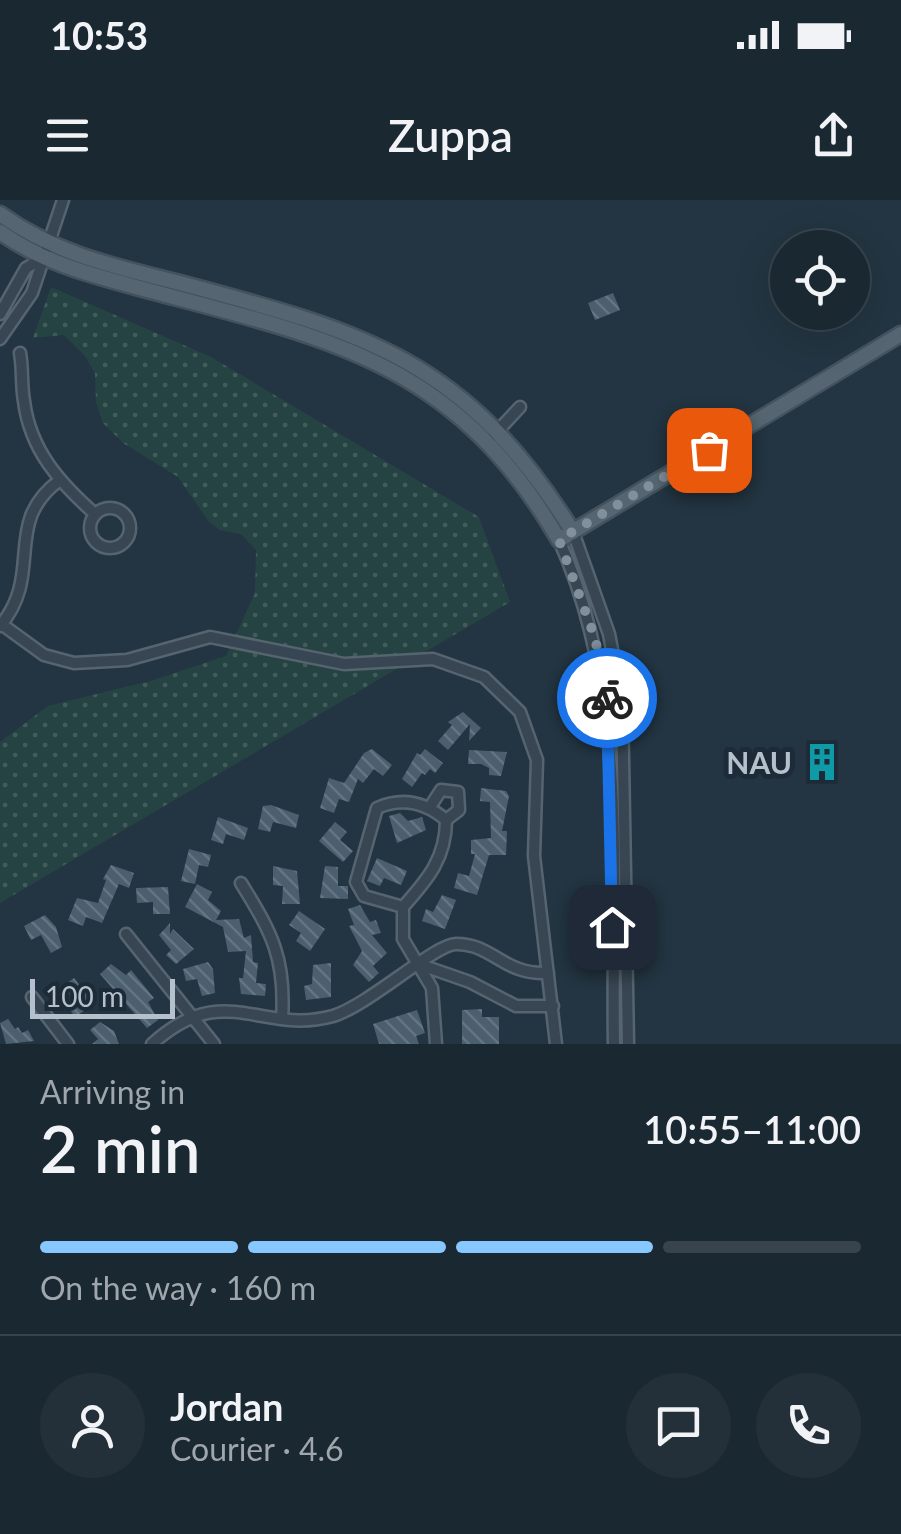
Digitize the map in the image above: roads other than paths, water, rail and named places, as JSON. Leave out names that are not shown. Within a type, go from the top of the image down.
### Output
[{"type":"main road","points":[[0,214],[44,251]]},
{"type":"main road","points":[[0,232],[91,276],[311,333],[415,382],[493,436],[566,536],[901,334]]},
{"type":"street","points":[[0,339],[32,293],[62,200]]},
{"type":"street","points":[[0,314],[26,268],[44,251]]},
{"type":"street","points":[[20,353],[24,405],[32,436],[60,480],[95,514]]},
{"type":"street","points":[[493,436],[520,407]]},
{"type":"street","points":[[60,480],[30,513],[25,532],[23,589],[0,625],[44,655],[74,662],[127,660],[210,638],[344,664],[433,660],[484,678],[520,712],[536,760],[534,856],[556,1044]]},
{"type":"street","points":[[566,536],[595,638],[607,702],[614,1044]]},
{"type":"street","points":[[566,536],[609,634],[622,701],[628,1044]]},
{"type":"street","points":[[430,806],[441,790],[458,792],[459,810],[446,820]]},
{"type":"street","points":[[403,907],[364,896],[356,882],[377,808],[394,800],[430,806],[446,820],[446,844],[432,876],[403,907],[403,939],[432,988],[436,1044]]},
{"type":"street","points":[[241,883],[268,926],[281,958],[282,1019]]},
{"type":"street","points":[[126,934],[214,1044]]},
{"type":"street","points":[[152,1044],[190,1017],[233,1009],[282,1019],[332,1016],[380,993],[420,966],[437,947],[455,944],[488,952],[518,972],[548,973]]},
{"type":"street","points":[[420,966],[470,982],[516,1006],[553,1006]]},
{"type":"street","points":[[32,997],[68,1044]]},
{"type":"place","name":"NAU","points":[[822,762]]}]
